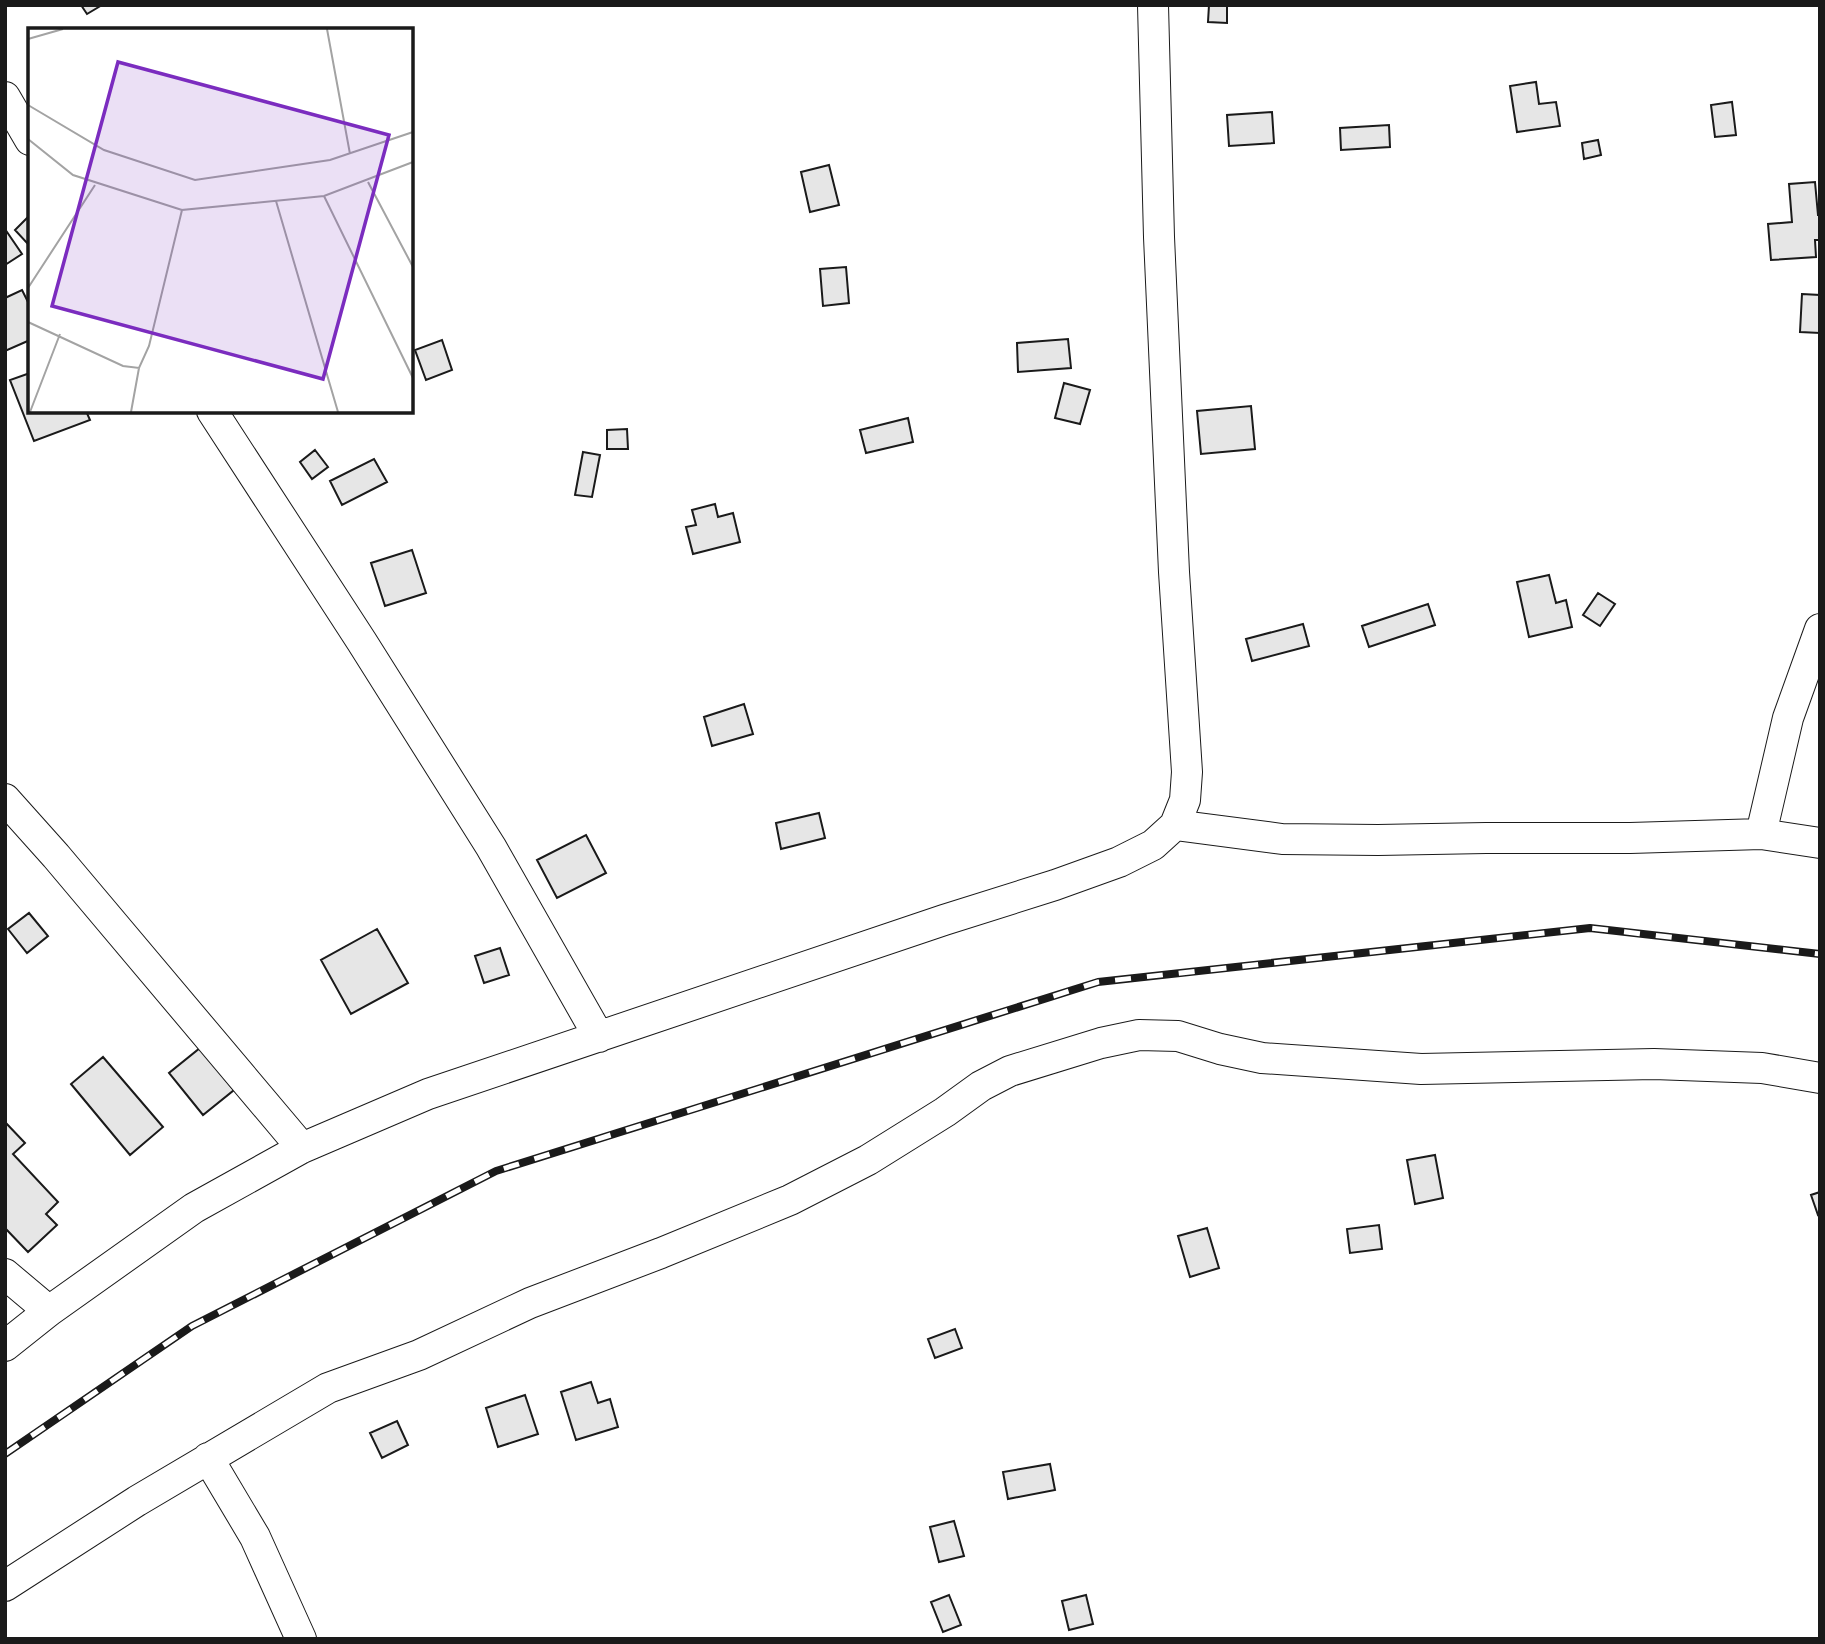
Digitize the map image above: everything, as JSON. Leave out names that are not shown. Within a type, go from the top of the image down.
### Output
[{"type":"street","points":[[5,1346],[49,1311],[194,1208],[302,1148],[428,1094],[1119,862],[1153,845],[1175,825],[1185,800],[1187,772],[1174,572],[1159,237],[1153,5]]},
{"type":"street","points":[[5,97],[28,137]]},
{"type":"street","points":[[213,413],[491,847],[599,1037]]},
{"type":"street","points":[[1761,834],[1788,718],[1820,629]]},
{"type":"street","points":[[5,799],[65,866],[302,1148]]},
{"type":"street","points":[[1175,825],[1282,839],[1630,838],[1761,834],[1820,843]]},
{"type":"street","points":[[5,1586],[137,1501],[328,1388],[419,1355],[530,1303],[790,1200],[868,1160],[1010,1071],[1101,1043],[1139,1035],[1178,1036],[1262,1058],[1421,1069],[1654,1064],[1762,1068],[1820,1078]]},
{"type":"street","points":[[5,1274],[49,1311]]},
{"type":"street","points":[[208,1458],[255,1537],[301,1639]]},
{"type":"building","points":[[81,5],[102,5],[87,14]]},
{"type":"building","points":[[1209,5],[1227,5],[1227,23],[1208,22]]},
{"type":"building","points":[[1536,82],[1539,104],[1556,102],[1560,126],[1517,132],[1510,86]]},
{"type":"building","points":[[1732,102],[1736,135],[1715,137],[1711,105]]},
{"type":"building","points":[[1272,112],[1274,143],[1229,146],[1227,115]]},
{"type":"building","points":[[1389,125],[1390,147],[1341,150],[1340,128]]},
{"type":"building","points":[[1598,140],[1601,155],[1584,159],[1582,143]]},
{"type":"building","points":[[829,165],[839,205],[810,212],[801,172]]},
{"type":"building","points":[[1815,182],[1820,215],[1820,240],[1815,240],[1816,257],[1771,260],[1768,224],[1792,222],[1789,184]]},
{"type":"building","points":[[28,217],[27,243],[15,230]]},
{"type":"building","points":[[7,232],[22,254],[5,265],[5,234]]},
{"type":"building","points":[[846,267],[849,303],[823,306],[820,269]]},
{"type":"building","points":[[22,290],[28,302],[28,341],[5,351],[5,298]]},
{"type":"building","points":[[1802,294],[1820,295],[1820,333],[1800,332]]},
{"type":"building","points":[[1068,339],[1071,368],[1018,372],[1017,343]]},
{"type":"building","points":[[442,340],[452,370],[426,380],[415,350]]},
{"type":"building","points":[[28,374],[28,413],[87,413],[90,420],[34,441],[10,380]]},
{"type":"building","points":[[1064,383],[1090,390],[1080,424],[1055,418]]},
{"type":"building","points":[[1251,406],[1255,449],[1201,454],[1197,411]]},
{"type":"building","points":[[908,418],[913,442],[866,453],[860,430]]},
{"type":"building","points":[[627,429],[628,449],[607,449],[607,430]]},
{"type":"building","points":[[315,450],[328,467],[312,479],[300,462]]},
{"type":"building","points":[[583,452],[600,455],[592,497],[575,495]]},
{"type":"building","points":[[374,459],[387,482],[342,505],[330,481]]},
{"type":"building","points":[[715,504],[718,517],[733,513],[740,542],[693,554],[686,527],[696,525],[692,510]]},
{"type":"building","points":[[412,550],[426,593],[385,606],[371,563]]},
{"type":"building","points":[[1549,575],[1556,603],[1566,600],[1572,627],[1529,637],[1517,582]]},
{"type":"building","points":[[1598,593],[1615,604],[1600,626],[1583,615]]},
{"type":"building","points":[[1428,604],[1435,625],[1369,647],[1362,626]]},
{"type":"building","points":[[1303,624],[1309,646],[1252,661],[1246,639]]},
{"type":"building","points":[[744,704],[753,734],[712,746],[704,717]]},
{"type":"building","points":[[819,813],[825,838],[781,849],[776,823]]},
{"type":"building","points":[[586,835],[606,873],[557,898],[537,860]]},
{"type":"building","points":[[29,913],[48,936],[27,953],[8,929]]},
{"type":"building","points":[[377,929],[408,983],[351,1014],[321,960]]},
{"type":"building","points":[[500,948],[509,975],[484,983],[475,956]]},
{"type":"building","points":[[200,1048],[234,1090],[203,1115],[169,1073]]},
{"type":"building","points":[[103,1057],[163,1127],[130,1155],[71,1084]]},
{"type":"building","points":[[5,1122],[25,1143],[13,1154],[58,1202],[46,1214],[57,1225],[28,1252],[5,1228]]},
{"type":"building","points":[[1435,1155],[1443,1198],[1415,1204],[1407,1160]]},
{"type":"building","points":[[1820,1192],[1820,1214],[1818,1215],[1811,1195]]},
{"type":"building","points":[[1379,1225],[1382,1249],[1350,1253],[1347,1229]]},
{"type":"building","points":[[1207,1228],[1219,1268],[1190,1277],[1178,1236]]},
{"type":"building","points":[[955,1329],[962,1348],[935,1358],[928,1339]]},
{"type":"building","points":[[591,1382],[598,1403],[610,1399],[618,1427],[576,1440],[561,1392]]},
{"type":"building","points":[[525,1395],[538,1434],[498,1447],[486,1408]]},
{"type":"building","points":[[397,1421],[408,1445],[382,1458],[370,1433]]},
{"type":"building","points":[[1050,1464],[1055,1490],[1008,1499],[1003,1472]]},
{"type":"building","points":[[954,1521],[964,1556],[939,1562],[930,1527]]},
{"type":"building","points":[[949,1595],[961,1625],[943,1632],[931,1602]]},
{"type":"building","points":[[1086,1595],[1093,1624],[1069,1630],[1062,1601]]},
{"type":"railway","points":[[5,1454],[192,1326],[496,1171],[1098,982],[1590,928],[1820,954]]}]
